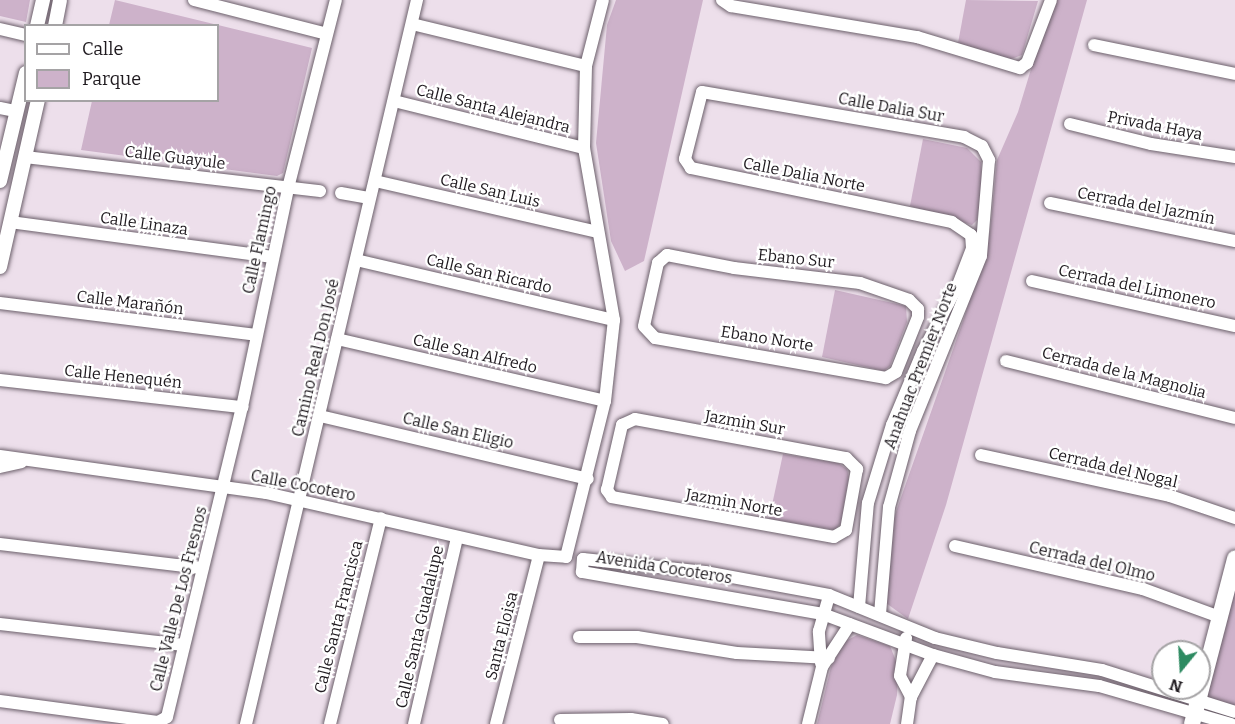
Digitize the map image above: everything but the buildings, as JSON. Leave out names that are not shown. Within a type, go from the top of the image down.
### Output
[{"type":"main road","points":[[1195,713],[1235,559]]},
{"type":"street","points":[[37,24],[43,0]]},
{"type":"street","points":[[55,24],[60,0]]},
{"type":"street","points":[[194,0],[327,34]]},
{"type":"street","name":"Calle Flamingo","points":[[222,488],[242,407],[288,188],[336,0]]},
{"type":"street","name":"Camino Real Don José","points":[[246,724],[301,500],[417,0]]},
{"type":"street","points":[[588,479],[605,401],[614,320],[584,148],[586,66],[603,0]]},
{"type":"street","points":[[722,0],[731,6],[917,38],[1023,68],[1051,0]]},
{"type":"street","points":[[412,24],[586,66]]},
{"type":"street","points":[[0,29],[24,35]]},
{"type":"street","points":[[1094,45],[1235,74]]},
{"type":"street","points":[[0,181],[24,81]]},
{"type":"street","name":"Calle Dalia Norte","points":[[702,93],[685,159],[691,168],[952,222],[971,235],[985,236]]},
{"type":"street","name":"Calle Dalia Sur","points":[[702,93],[975,141],[989,160],[985,236]]},
{"type":"street","name":"Calle Santa Alejandra","points":[[394,101],[584,148]]},
{"type":"street","points":[[0,267],[38,102]]},
{"type":"street","points":[[0,108],[16,111]]},
{"type":"street","name":"Privada Haya","points":[[1070,124],[1132,140],[1235,157]]},
{"type":"street","name":"Calle Guayule","points":[[26,157],[320,191]]},
{"type":"street","name":"Calle San Luis","points":[[375,181],[598,232]]},
{"type":"street","points":[[341,193],[370,198]]},
{"type":"street","name":"Cerrada del Jazmín","points":[[1050,203],[1235,241]]},
{"type":"street","name":"Calle Linaza","points":[[10,222],[273,257]]},
{"type":"street","name":"Anahuac Premier Norte","points":[[880,615],[890,507],[910,432],[941,356],[963,286],[972,248],[971,235]]},
{"type":"street","name":"Anahuac Premier Norte","points":[[859,607],[868,503],[892,425],[923,351],[963,286],[985,236]]},
{"type":"street","name":"Ebano Sur","points":[[651,291],[658,263],[667,255],[734,268],[860,283],[909,300],[918,309],[907,346]]},
{"type":"street","name":"Calle San Ricardo","points":[[356,260],[614,320]]},
{"type":"street","name":"Cerrada del Limonero","points":[[1032,281],[1235,327]]},
{"type":"street","name":"Ebano Norte","points":[[651,291],[644,326],[656,338],[886,378],[896,372],[907,346]]},
{"type":"street","name":"Calle Marañón","points":[[0,303],[256,335]]},
{"type":"street","name":"Calle San Alfredo","points":[[337,339],[605,401]]},
{"type":"street","points":[[907,346],[941,356]]},
{"type":"street","name":"Cerrada de la Magnolia","points":[[1006,361],[1235,418]]},
{"type":"street","name":"Calle Henequén","points":[[0,380],[242,407]]},
{"type":"street","name":"Calle San Eligio","points":[[320,416],[588,479]]},
{"type":"street","name":"Jazmin Sur","points":[[614,453],[622,425],[635,419],[846,458],[857,469],[852,499]]},
{"type":"street","name":"Jazmin Norte","points":[[614,453],[607,490],[619,500],[834,537],[846,531],[852,499]]},
{"type":"street","name":"Cerrada del Nogal","points":[[981,455],[1170,496],[1235,518]]},
{"type":"street","name":"Calle Cocotero","points":[[0,456],[301,500],[457,538],[563,559],[569,553],[588,479]]},
{"type":"street","name":"Calle Cocotero","points":[[0,467],[25,461]]},
{"type":"street","name":"Calle Valle De Los Fresnos","points":[[122,721],[158,722],[167,717],[222,488]]},
{"type":"street","points":[[852,499],[890,507]]},
{"type":"street","name":"Calle Santa Francisca","points":[[330,724],[381,518]]},
{"type":"street","name":"Calle Santa Guadalupe","points":[[414,724],[457,538]]},
{"type":"street","points":[[0,544],[202,568]]},
{"type":"street","name":"Cerrada del Olmo","points":[[955,546],[1143,589],[1220,617]]},
{"type":"street","name":"Santa Eloisa","points":[[496,724],[539,555]]},
{"type":"street","name":"Avenida Cocoteros","points":[[583,559],[705,572],[829,595],[909,629],[997,654],[1102,670],[1195,713],[1099,686],[995,672],[933,655],[823,614],[582,572],[583,559]]},
{"type":"street","points":[[808,724],[823,660],[823,614],[829,595]]},
{"type":"street","points":[[0,624],[184,645]]},
{"type":"street","points":[[823,660],[850,624]]},
{"type":"street","points":[[909,629],[904,645],[900,676],[910,696]]},
{"type":"street","points":[[579,637],[637,637],[737,653],[823,660]]},
{"type":"street","points":[[907,724],[910,696],[933,655]]},
{"type":"street","points":[[0,701],[122,721]]},
{"type":"street","points":[[1195,713],[1235,712]]},
{"type":"street","points":[[1195,713],[1231,724]]},
{"type":"street","points":[[560,720],[631,719],[663,724]]},
{"type":"green space","points":[[0,0],[30,0],[26,22],[0,16]]},
{"type":"green space","points":[[115,0],[214,24],[109,24]]},
{"type":"green space","points":[[616,0],[703,0],[644,261],[625,271],[611,241],[596,143],[607,25]]},
{"type":"green space","points":[[966,0],[1038,1],[1022,55],[1006,61],[958,43]]},
{"type":"green space","points":[[1052,0],[1087,0],[946,505],[908,619],[886,603],[891,526],[964,318],[990,231],[997,160],[1018,112]]},
{"type":"green space","points":[[219,25],[312,48],[283,173],[277,176],[81,150],[92,102],[219,102]]},
{"type":"green space","points":[[923,139],[967,148],[981,162],[982,191],[977,220],[972,225],[910,206]]},
{"type":"green space","points":[[835,290],[906,306],[907,322],[890,366],[884,371],[822,357]]},
{"type":"green space","points":[[783,454],[838,463],[847,469],[849,477],[841,523],[835,530],[769,519]]},
{"type":"green space","points":[[1235,590],[1235,709],[1212,702],[1211,681]]},
{"type":"green space","points":[[857,635],[890,646],[898,666],[897,695],[890,724],[817,724],[831,667],[844,642]]}]
